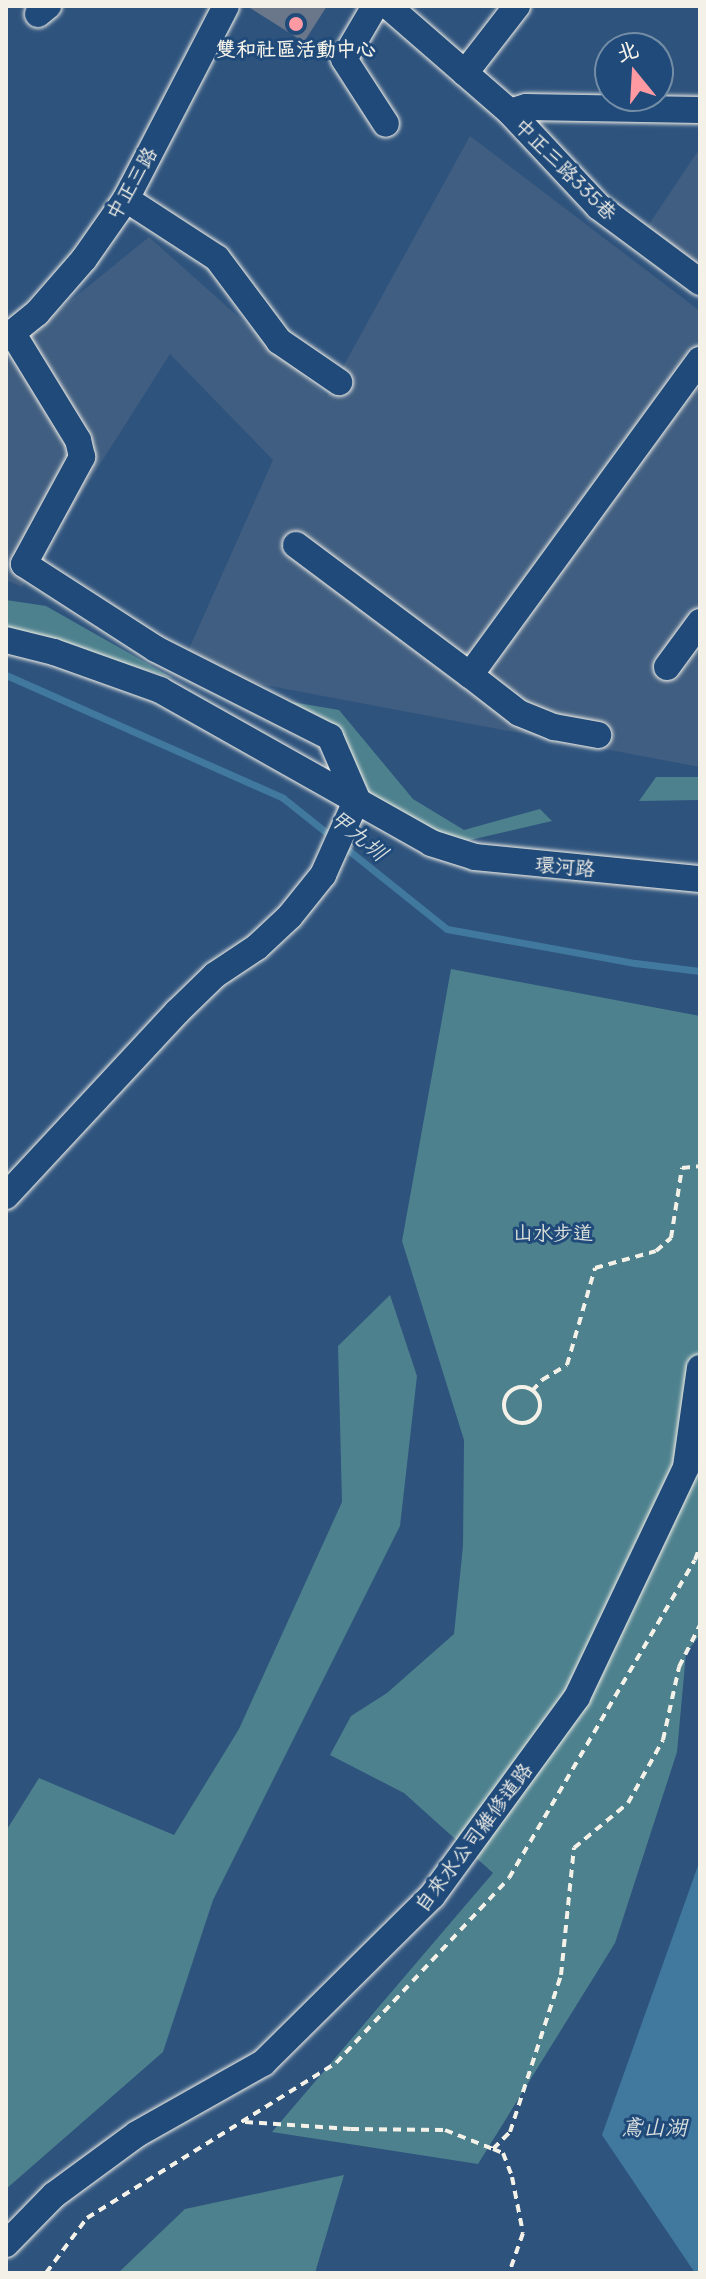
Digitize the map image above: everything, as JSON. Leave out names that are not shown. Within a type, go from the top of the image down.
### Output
[{"type":"street","name":"中正三路","points":[[10,336],[84,259],[126,199],[226,6]]},
{"type":"street","points":[[375,6],[344,59],[386,124]]},
{"type":"street","name":"中正三路335巷","points":[[388,6],[510,112],[599,207],[700,282]]},
{"type":"street","points":[[465,73],[517,6]]},
{"type":"street","name":"中正三路335巷","points":[[510,112],[526,107],[700,110]]},
{"type":"street","points":[[126,199],[217,258],[279,341],[339,382]]},
{"type":"street","points":[[6,1196],[177,1012],[215,975],[257,947],[290,916],[323,875],[351,810],[330,737],[156,649],[24,564],[45,519],[82,457],[78,440],[10,336]]},
{"type":"street","points":[[470,675],[700,360]]},
{"type":"street","points":[[296,545],[519,713],[554,727],[598,735]]},
{"type":"street","points":[[667,667],[700,622]]},
{"type":"street","name":"環河路","points":[[6,640],[54,652],[160,690],[351,810],[431,843],[475,857],[700,879]]},
{"type":"street","name":"自來水公司維修道路","points":[[6,2244],[54,2195],[137,2134],[263,2063],[432,1896],[577,1697],[686,1467],[700,1368]]},
{"type":"path","points":[[532,1391],[542,1380],[567,1365],[595,1268],[656,1251],[671,1238],[682,1168],[700,1166]]},
{"type":"path","points":[[516,1388],[532,1391],[540,1407],[535,1418],[524,1423],[512,1420],[505,1411],[507,1395],[516,1388]]},
{"type":"path","points":[[493,2149],[510,2132],[561,1975],[574,1848],[628,1803],[663,1740],[679,1667],[700,1625]]},
{"type":"path","points":[[242,2122],[351,2129],[445,2130],[503,2153],[512,2177],[523,2233],[509,2273]]},
{"type":"shaded area","points":[[470,136],[700,311],[700,767],[180,669],[273,460],[170,354],[22,587],[6,580],[6,353],[149,237],[327,396]]},
{"type":"shaded area","points":[[700,148],[700,267],[647,227]]},
{"type":"green space","points":[[6,600],[46,606],[173,678],[6,629]]},
{"type":"green space","points":[[286,701],[339,710],[413,799],[464,830],[540,809],[552,821],[453,844],[363,794]]},
{"type":"green space","points":[[656,777],[700,777],[700,800],[639,801]]},
{"type":"green space","name":"山水步道","points":[[451,969],[700,1016],[700,1635],[686,1653],[677,1752],[615,1943],[478,2164],[272,2132],[493,1873],[404,1793],[330,1755],[351,1716],[387,1693],[454,1634],[463,1546],[464,1440],[402,1241]]},
{"type":"green space","points":[[390,1295],[417,1376],[400,1526],[213,1900],[163,2052],[6,2189],[6,1831],[39,1778],[174,1835],[239,1729],[342,1502],[338,1346]]},
{"type":"green space","points":[[344,2175],[315,2273],[118,2273],[185,2209]]},
{"type":"water","name":"鳶山湖","points":[[700,1860],[700,2273],[695,2273],[602,2135]]},
{"type":"building","name":"雙和社區活動中心","points":[[247,6],[327,6],[304,42]]},
{"type":"waterway","name":"甲九圳","points":[[6,675],[283,798],[332,837]]},
{"type":"waterway","name":"甲九圳","points":[[342,845],[447,929],[635,963],[700,971]]},
{"type":"place","name":"雙和社區活動中心","points":[[296,24]]}]
